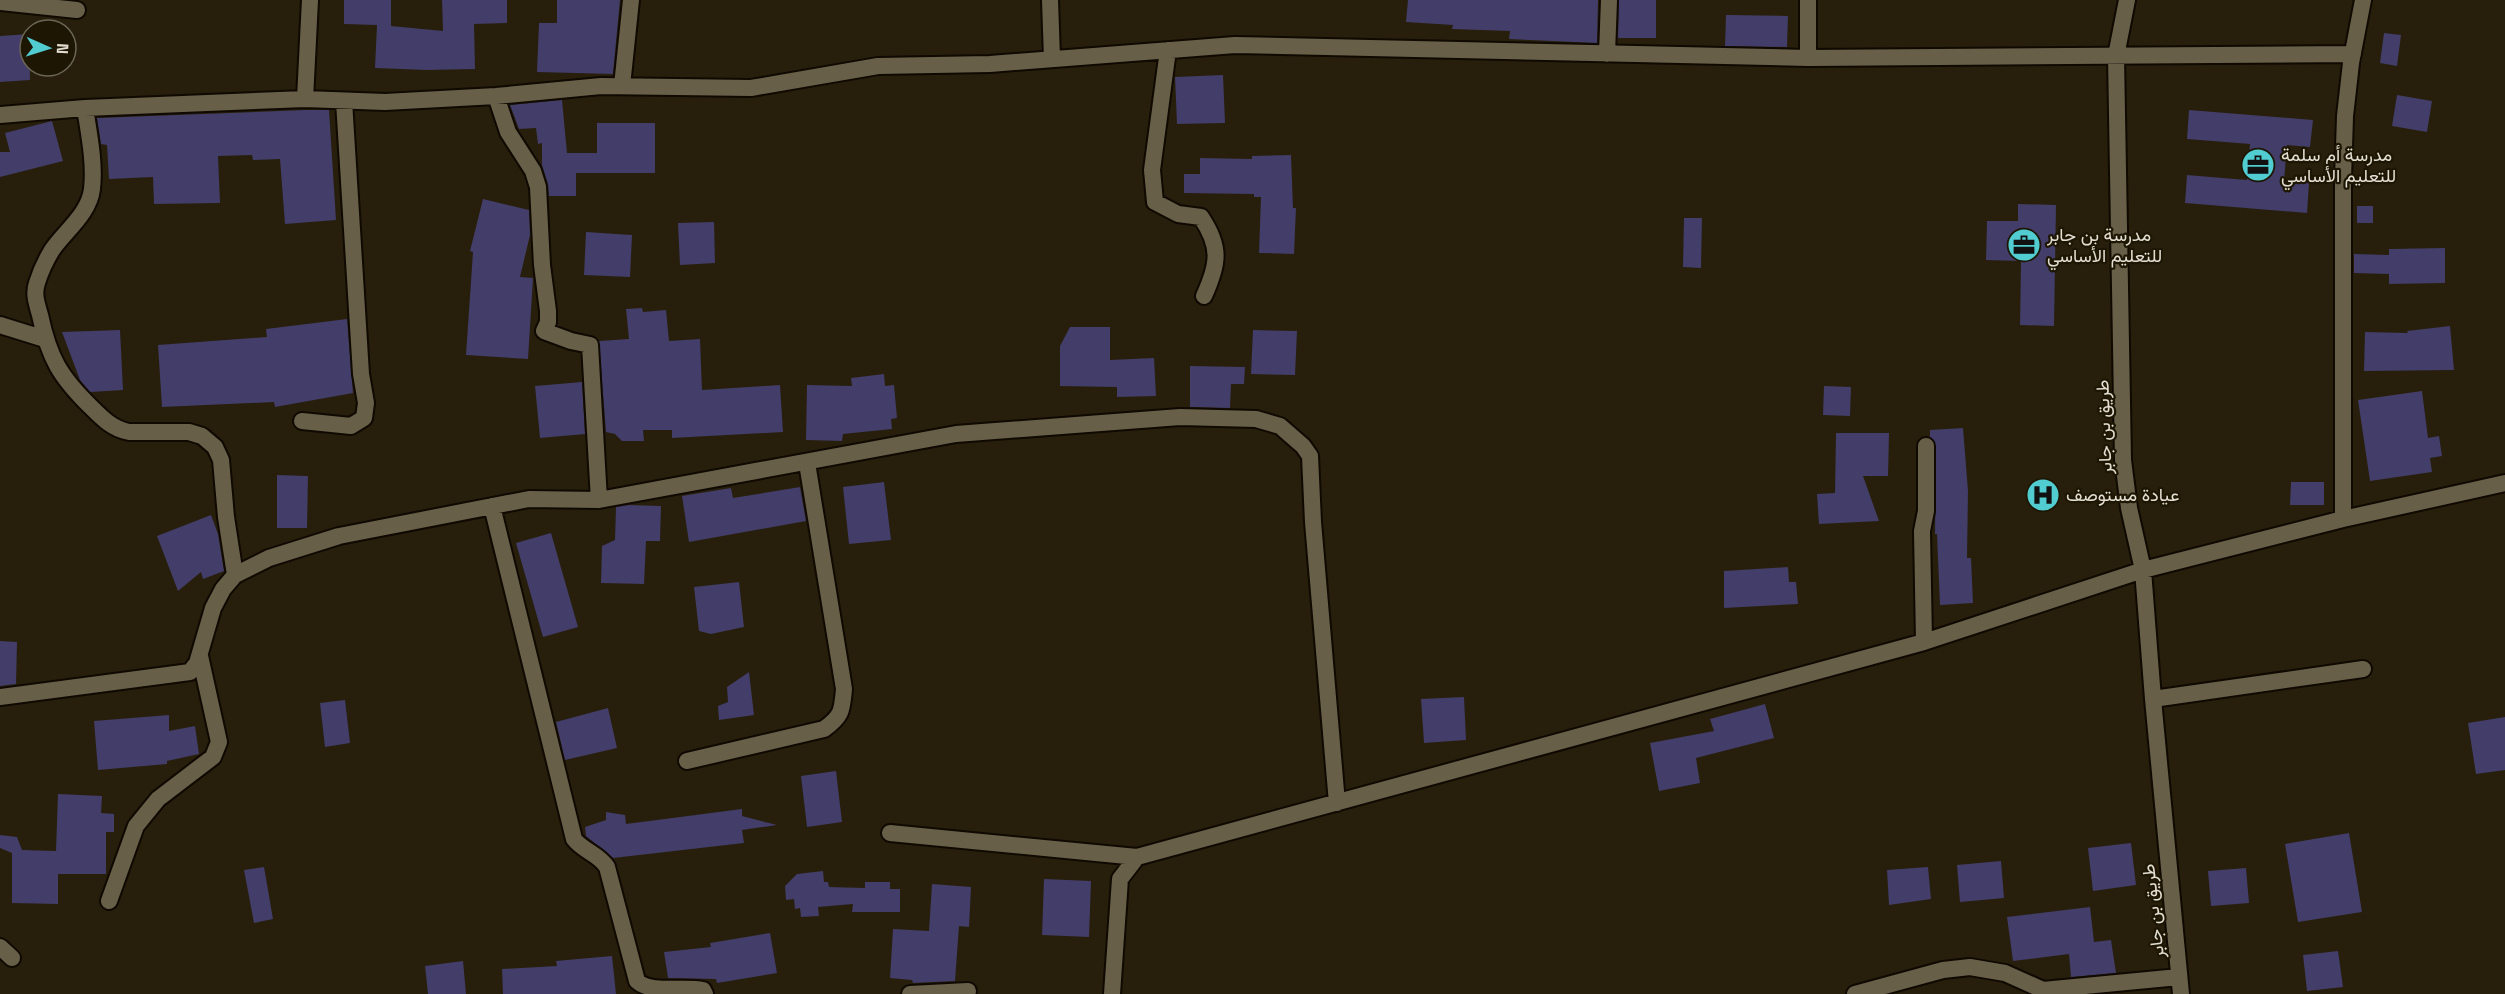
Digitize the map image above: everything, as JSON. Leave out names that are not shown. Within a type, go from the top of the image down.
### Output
[{"type":"street","points":[[305,99],[310,0]]},
{"type":"street","points":[[622,86],[631,0]]},
{"type":"street","points":[[1050,0],[1052,59]]},
{"type":"street","points":[[1607,54],[1609,0]]},
{"type":"street","points":[[1808,0],[1808,58]]},
{"type":"street","name":"طريق بن جابر","points":[[2127,0],[2116,56],[2123,460],[2129,508],[2143,570],[2152,699],[2180,986]]},
{"type":"street","points":[[2343,519],[2345,116],[2363,0]]},
{"type":"street","points":[[0,2],[77,10]]},
{"type":"street","points":[[0,115],[85,108],[305,99],[385,102],[496,96],[601,86],[751,88],[878,66],[990,64],[1235,45],[1808,58],[2353,54]]},
{"type":"street","points":[[1168,50],[1152,170],[1155,202],[1178,214],[1201,217],[1213,235],[1218,252],[1212,280],[1204,296]]},
{"type":"street","points":[[496,96],[508,132],[518,151],[533,171],[538,187],[542,265],[548,311],[548,322],[544,331],[590,345],[599,500]]},
{"type":"street","points":[[302,421],[351,426],[364,418],[366,403],[361,374],[344,101]]},
{"type":"street","points":[[85,108],[90,143],[92,190],[78,219],[53,250],[37,281],[36,298],[45,339],[57,367],[70,387],[107,422],[120,431],[189,432],[202,436],[215,447],[221,460],[226,517],[235,575]]},
{"type":"street","points":[[0,325],[45,339]]},
{"type":"street","points":[[0,697],[181,675],[190,672],[196,668],[213,608],[223,589],[235,575],[269,558],[339,536],[528,499],[599,500],[956,434],[1180,417],[1256,419],[1281,426],[1310,456],[1313,522],[1337,803]]},
{"type":"street","points":[[1924,642],[1922,531],[1926,510],[1926,446]]},
{"type":"street","points":[[687,761],[824,729],[839,718],[843,706],[844,689],[807,463]]},
{"type":"street","points":[[891,833],[1137,857],[1924,642],[2143,570],[2343,519],[2505,483]]},
{"type":"street","points":[[492,506],[574,839],[587,851],[602,860],[607,867],[640,986],[655,992],[694,988],[703,990],[705,994]]},
{"type":"street","points":[[109,901],[136,826],[158,799],[213,757],[217,751],[218,736],[200,656]]},
{"type":"street","points":[[2152,699],[2362,669]]},
{"type":"street","points":[[1112,994],[1120,879],[1137,857]]},
{"type":"street","points":[[1855,994],[1943,970],[1970,967],[2005,973],[2043,990],[2180,986]]},
{"type":"street","points":[[910,994],[968,991]]},
{"type":"building","points":[[344,0],[391,0],[391,26],[443,31],[442,0],[507,0],[507,23],[474,24],[475,69],[375,68],[377,25],[344,24]]},
{"type":"building","points":[[557,0],[620,0],[613,74],[537,72],[539,23],[557,23]]},
{"type":"building","points":[[1408,0],[1598,0],[1597,43],[1509,39],[1510,31],[1452,29],[1453,25],[1406,22]]},
{"type":"building","points":[[1619,0],[1656,0],[1656,38],[1618,38]]},
{"type":"building","points":[[1726,15],[1788,16],[1787,47],[1725,46]]},
{"type":"building","points":[[2384,33],[2401,35],[2397,66],[2380,63]]},
{"type":"building","points":[[18,35],[18,78],[30,78],[30,80],[0,82],[0,36]]},
{"type":"building","points":[[1223,75],[1225,123],[1177,124],[1175,77]]},
{"type":"building","points":[[2397,95],[2432,101],[2427,132],[2392,126]]},
{"type":"building","points":[[562,100],[567,153],[597,153],[597,123],[655,123],[655,173],[576,173],[576,196],[549,196],[542,165],[542,143],[538,144],[536,128],[519,129],[510,105]]},
{"type":"building","points":[[329,110],[336,220],[285,224],[280,159],[253,160],[252,155],[218,156],[220,203],[154,204],[153,177],[109,179],[107,145],[101,144],[97,118]]},
{"type":"building","points":[[2189,110],[2313,120],[2310,147],[2287,145],[2284,181],[2309,183],[2307,213],[2185,203],[2187,175],[2247,180],[2250,144],[2187,139]]},
{"type":"building","points":[[52,121],[63,161],[0,177],[0,152],[10,152],[5,133]]},
{"type":"building","points":[[1291,155],[1293,208],[1296,208],[1294,254],[1259,253],[1261,197],[1254,197],[1254,194],[1184,193],[1184,174],[1200,174],[1200,158],[1252,159],[1252,156]]},
{"type":"building","points":[[483,199],[529,210],[530,235],[520,277],[533,278],[528,359],[466,355],[473,252],[470,251]]},
{"type":"building","points":[[2018,204],[2056,205],[2054,326],[2020,325],[2021,261],[1986,260],[1987,221],[2018,221]]},
{"type":"building","points":[[2357,206],[2373,206],[2373,223],[2357,223]]},
{"type":"building","points":[[1684,218],[1702,218],[1701,268],[1683,267]]},
{"type":"building","points":[[714,222],[715,263],[680,265],[678,223]]},
{"type":"building","points":[[586,232],[632,235],[630,277],[584,275]]},
{"type":"building","points":[[2445,248],[2445,283],[2389,284],[2389,274],[2354,273],[2354,254],[2389,255],[2389,249]]},
{"type":"building","points":[[642,308],[643,312],[666,310],[669,341],[700,339],[702,390],[780,385],[783,432],[672,438],[672,430],[643,430],[644,441],[622,441],[615,434],[606,432],[599,341],[629,339],[626,309]]},
{"type":"building","points":[[347,319],[353,393],[275,407],[274,402],[162,407],[158,345],[267,337],[266,329]]},
{"type":"building","points":[[2450,326],[2454,370],[2364,371],[2365,332],[2408,333],[2407,331]]},
{"type":"building","points":[[1070,327],[1110,327],[1110,360],[1154,358],[1156,396],[1117,397],[1117,387],[1060,386],[1060,346]]},
{"type":"building","points":[[120,330],[123,390],[90,392],[80,380],[62,332]]},
{"type":"building","points":[[1253,330],[1297,331],[1295,375],[1251,374]]},
{"type":"building","points":[[1190,366],[1245,367],[1244,384],[1231,384],[1230,408],[1190,407]]},
{"type":"building","points":[[884,374],[885,386],[894,385],[897,418],[891,419],[892,429],[843,434],[842,441],[806,440],[807,385],[852,386],[851,378]]},
{"type":"building","points":[[582,382],[585,434],[540,438],[535,386]]},
{"type":"building","points":[[1824,386],[1851,387],[1850,416],[1823,415]]},
{"type":"building","points":[[2422,391],[2428,438],[2439,436],[2442,456],[2430,458],[2432,472],[2370,481],[2358,400]]},
{"type":"building","points":[[1963,428],[1968,491],[1967,558],[1971,558],[1973,603],[1940,605],[1937,534],[1935,534],[1936,446],[1930,437],[1930,430]]},
{"type":"building","points":[[1836,433],[1889,433],[1888,476],[1863,476],[1879,521],[1819,524],[1817,494],[1835,493]]},
{"type":"building","points":[[277,475],[308,476],[307,528],[277,528]]},
{"type":"building","points":[[884,482],[891,540],[849,544],[843,487]]},
{"type":"building","points":[[2291,482],[2324,482],[2324,505],[2290,505]]},
{"type":"building","points":[[800,487],[806,521],[689,542],[682,496],[731,488],[733,498]]},
{"type":"building","points":[[661,506],[660,541],[646,541],[644,584],[601,583],[602,546],[615,540],[616,507]]},
{"type":"building","points":[[211,515],[218,534],[224,571],[203,579],[201,572],[178,591],[157,536]]},
{"type":"building","points":[[551,533],[578,627],[543,637],[516,543]]},
{"type":"building","points":[[1788,567],[1789,582],[1796,582],[1798,604],[1724,608],[1724,571]]},
{"type":"building","points":[[739,582],[744,627],[711,634],[699,631],[694,587]]},
{"type":"building","points":[[0,641],[17,642],[16,684],[0,686]]},
{"type":"building","points":[[749,672],[754,715],[719,720],[718,706],[728,702],[727,687]]},
{"type":"building","points":[[1464,697],[1466,740],[1424,743],[1421,699]]},
{"type":"building","points":[[345,700],[350,743],[325,747],[320,703]]},
{"type":"building","points":[[1765,704],[1774,738],[1696,758],[1700,783],[1659,791],[1650,743],[1714,731],[1710,719]]},
{"type":"building","points":[[608,708],[617,748],[565,760],[556,722]]},
{"type":"building","points":[[169,715],[169,731],[195,726],[199,754],[167,761],[167,764],[98,770],[94,721]]},
{"type":"building","points":[[2505,717],[2505,770],[2476,774],[2468,723]]},
{"type":"building","points":[[836,771],[842,822],[807,827],[801,776]]},
{"type":"building","points":[[58,794],[102,796],[101,813],[114,814],[114,832],[106,832],[106,874],[58,874],[58,904],[12,903],[12,853],[0,848],[0,835],[17,837],[22,850],[56,851]]},
{"type":"building","points":[[742,809],[742,816],[777,825],[742,830],[744,843],[613,858],[586,836],[585,827],[606,820],[606,812],[625,815],[626,824]]},
{"type":"building","points":[[2349,833],[2362,912],[2298,922],[2285,844]]},
{"type":"building","points":[[2131,843],[2136,885],[2093,891],[2088,848]]},
{"type":"building","points":[[2001,861],[2004,898],[1960,902],[1957,865]]},
{"type":"building","points":[[264,867],[273,919],[254,923],[244,870]]},
{"type":"building","points":[[1928,867],[1931,899],[1889,905],[1887,870]]},
{"type":"building","points":[[2246,868],[2249,903],[2211,906],[2208,871]]},
{"type":"building","points":[[823,871],[824,882],[828,882],[829,887],[865,888],[865,882],[890,882],[890,889],[900,889],[900,912],[852,912],[853,904],[818,907],[819,916],[801,917],[800,908],[795,909],[794,899],[786,900],[785,886],[797,874]]},
{"type":"building","points":[[1044,879],[1091,881],[1089,937],[1042,935]]},
{"type":"building","points":[[932,884],[971,887],[969,927],[959,926],[955,981],[913,983],[912,980],[890,978],[893,929],[929,931]]},
{"type":"building","points":[[2090,907],[2094,942],[2111,940],[2116,973],[2071,977],[2069,954],[2013,961],[2007,917]]},
{"type":"building","points":[[770,933],[777,973],[717,983],[716,979],[668,978],[664,952],[711,947],[710,943]]},
{"type":"building","points":[[2338,951],[2343,987],[2307,991],[2303,955]]},
{"type":"building","points":[[612,956],[616,994],[503,994],[502,969],[557,966],[556,961]]},
{"type":"building","points":[[463,961],[466,994],[428,994],[425,966]]},
{"type":"place","name":"مدرسة أم سلمة للتعليم الأساسي","points":[[2258,165]]},
{"type":"place","name":"مدرسة بن جابر للتعليم الأساسي","points":[[2024,245]]},
{"type":"place","name":"عيادة مستوصف","points":[[2043,495]]}]
